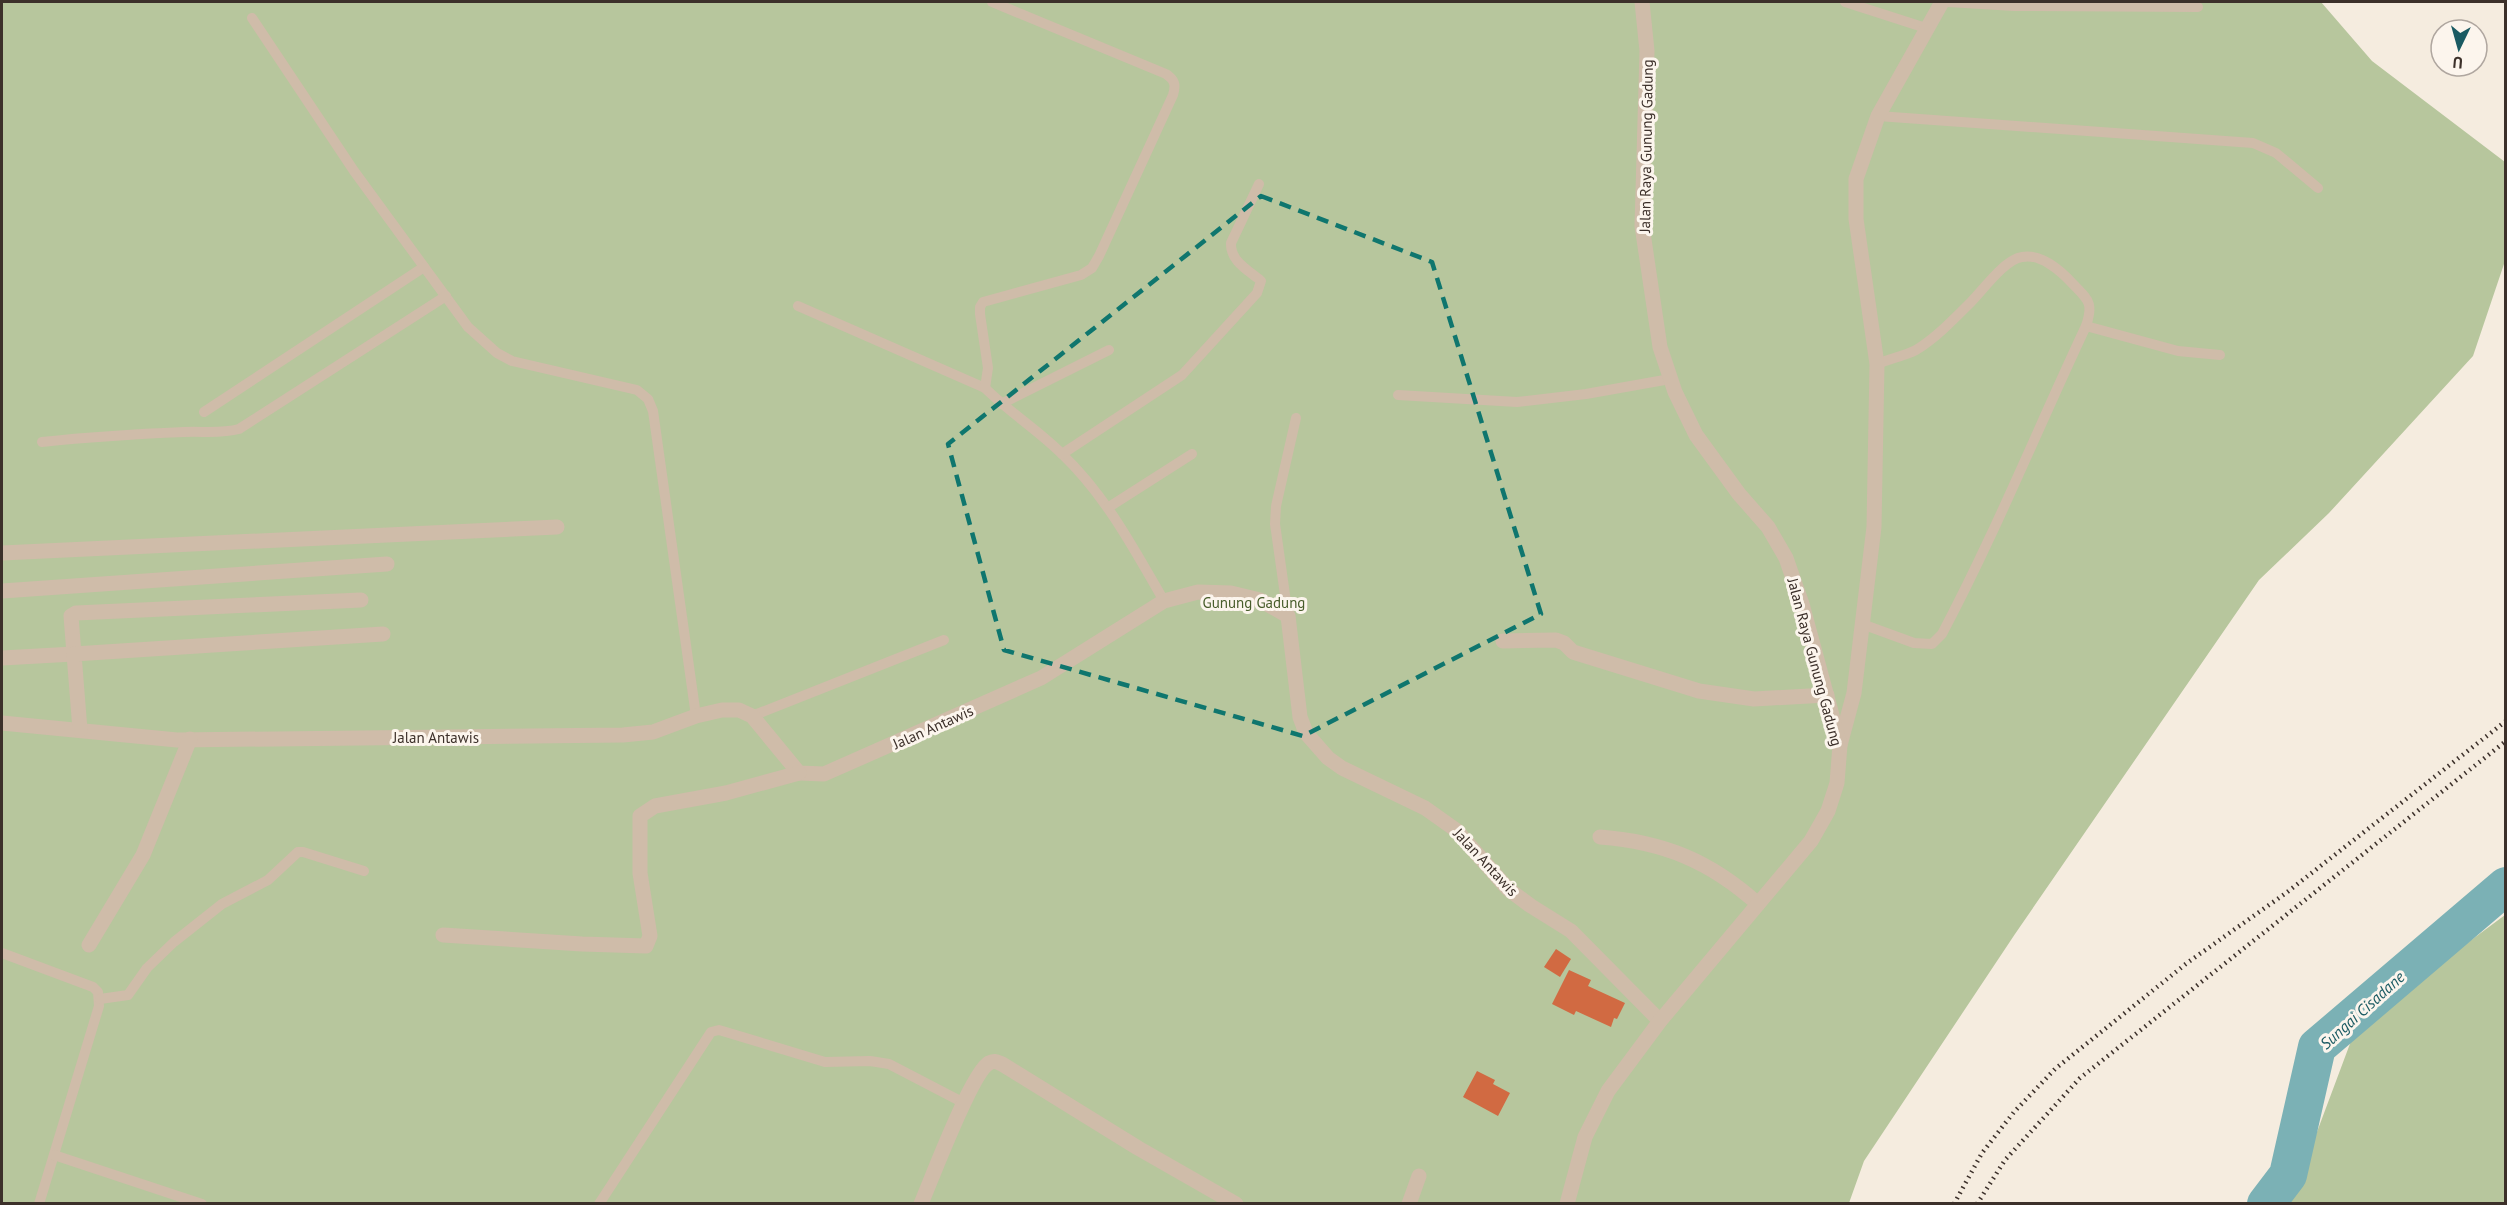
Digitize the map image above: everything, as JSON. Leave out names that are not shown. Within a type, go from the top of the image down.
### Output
[{"type":"street","name":"Jalan Raya Gunung Gadung","points":[[1567,1203],[1585,1137],[1608,1091],[1660,1021],[1811,841],[1828,812],[1837,783],[1840,745],[1802,604],[1786,558],[1768,527],[1739,494],[1696,435],[1670,379],[1660,347],[1642,226],[1647,51],[1642,2]]},
{"type":"street","points":[[1840,745],[1854,693],[1874,527],[1877,364],[1856,219],[1856,179],[1878,116],[1929,29],[1942,2]]},
{"type":"street","points":[[2,553],[557,527]]},
{"type":"street","points":[[2,591],[387,564]]},
{"type":"street","name":"Jalan Antawis","points":[[443,935],[646,946],[650,936],[640,873],[640,816],[655,806],[726,793],[800,773],[824,774],[1041,678],[1164,601],[1198,592],[1231,593],[1260,600],[1288,616],[1300,717],[1306,733],[1315,746],[1342,768],[1425,808],[1456,830],[1508,889],[1572,931],[1660,1021]]},
{"type":"street","points":[[80,730],[70,622],[71,616],[75,613],[360,600]]},
{"type":"street","points":[[2,658],[383,634]]},
{"type":"street","points":[[1503,641],[1556,640],[1564,643],[1573,652],[1699,691],[1754,699],[1827,695]]},
{"type":"street","name":"Jalan Antawis","points":[[2,723],[145,738],[190,740],[630,735],[653,732],[696,716],[732,709],[752,716]]},
{"type":"street","points":[[752,716],[800,773]]},
{"type":"street","points":[[89,945],[143,855],[190,740]]},
{"type":"street","points":[[1600,837],[1653,844],[1692,858],[1734,882],[1758,904]]},
{"type":"street","points":[[921,1203],[964,1103],[987,1064],[994,1061],[1138,1148],[1236,1203]]},
{"type":"street","points":[[1409,1203],[1419,1176]]},
{"type":"lane","points":[[985,388],[988,368],[980,314],[983,302],[1081,276],[1092,268],[1176,86],[1173,78],[1166,74],[992,2]]},
{"type":"lane","points":[[1845,2],[1929,29]]},
{"type":"lane","points":[[1948,2],[2014,6],[2198,8]]},
{"type":"lane","points":[[252,18],[354,171],[468,327],[483,343],[512,361],[529,367],[637,390],[648,399],[653,411],[696,716]]},
{"type":"lane","points":[[1878,116],[2253,143],[2276,153],[2318,188]]},
{"type":"lane","points":[[1062,454],[1182,375],[1257,293],[1260,281],[1233,257],[1230,251],[1231,243],[1259,184]]},
{"type":"lane","points":[[1862,624],[1914,643],[1932,644],[1942,634],[1990,538],[2092,310],[2075,285],[2038,257],[2023,256],[2009,263],[1970,304],[1916,350],[1877,364]]},
{"type":"lane","points":[[204,412],[424,267]]},
{"type":"lane","points":[[42,442],[191,431],[218,433],[239,429],[446,296]]},
{"type":"lane","points":[[798,306],[985,388],[1062,454],[1109,507],[1164,601]]},
{"type":"lane","points":[[2086,326],[2178,351],[2220,355]]},
{"type":"lane","points":[[1001,404],[1110,350]]},
{"type":"lane","points":[[1398,395],[1517,402],[1586,394],[1670,379]]},
{"type":"lane","points":[[1288,616],[1275,524],[1276,506],[1296,418]]},
{"type":"lane","points":[[1109,507],[1191,454]]},
{"type":"lane","points":[[752,716],[944,640]]},
{"type":"lane","points":[[100,999],[128,995],[147,968],[174,942],[222,904],[268,880],[298,852],[364,872]]},
{"type":"lane","points":[[2,953],[93,987],[100,999],[39,1203]]},
{"type":"lane","points":[[599,1203],[711,1032],[719,1030],[825,1062],[870,1061],[889,1064],[964,1103]]},
{"type":"lane","points":[[54,1155],[202,1203]]},
{"type":"highlighted area","points":[[1261,196],[1432,262],[1541,614],[1303,736],[1004,650],[948,444]]},
{"type":"green space","name":"Gunung Gadung","points":[[2,2],[2321,2],[2372,61],[2505,162],[2505,261],[2473,356],[2329,513],[2259,580],[2015,934],[1864,1161],[1849,1203],[2,1204]]},
{"type":"green space","points":[[2505,915],[2505,1203],[2282,1203],[2299,1180],[2357,1025]]},
{"type":"building","points":[[1556,949],[1571,959],[1560,977],[1544,967]]},
{"type":"building","points":[[1569,970],[1591,980],[1588,986],[1625,1003],[1617,1019],[1614,1018],[1611,1027],[1576,1011],[1574,1015],[1552,1004]]},
{"type":"building","points":[[1477,1071],[1495,1080],[1493,1084],[1510,1093],[1498,1116],[1463,1097]]},
{"type":"waterway","name":"Sungai Cisadane","points":[[2266,1204],[2288,1175],[2317,1047],[2506,886]]},
{"type":"railway","points":[[1954,1204],[1982,1153],[2014,1112],[2055,1069],[2187,963],[2286,893],[2506,721]]},
{"type":"railway","points":[[1977,1204],[2005,1160],[2080,1078],[2506,741]]}]
